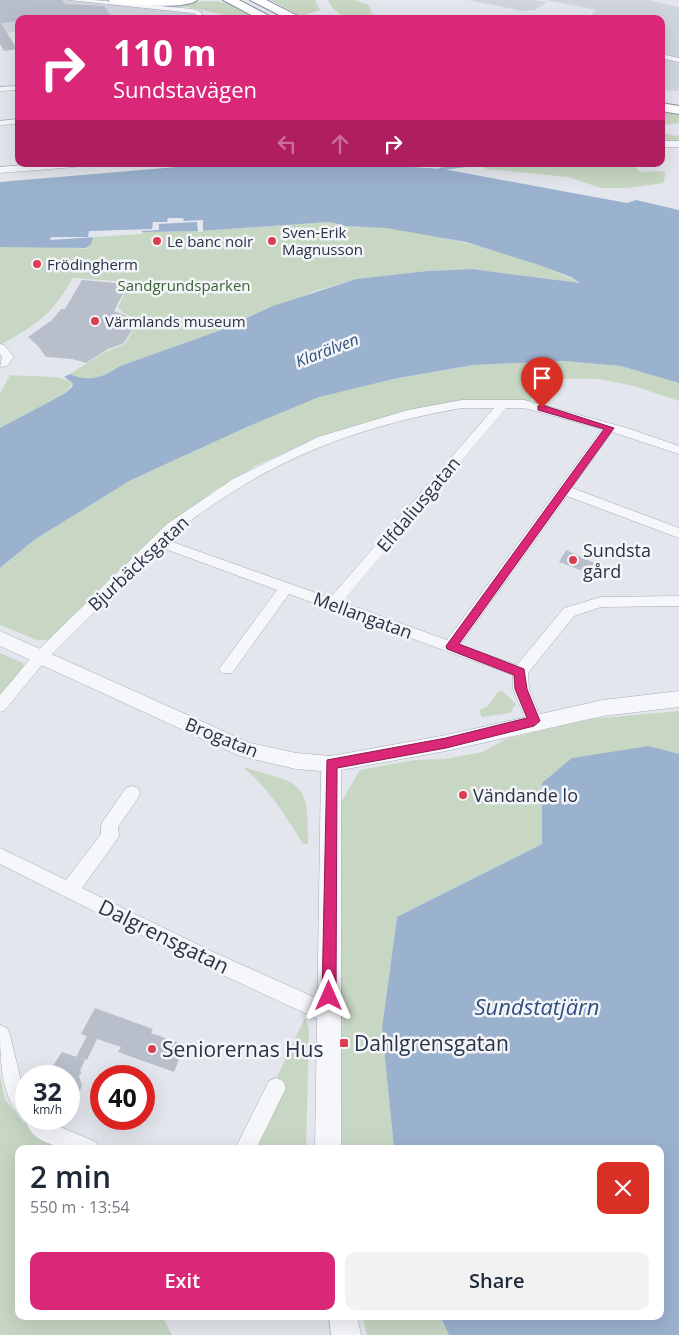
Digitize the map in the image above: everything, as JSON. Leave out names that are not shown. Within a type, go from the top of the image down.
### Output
[{"type":"highway","points":[[114,0],[161,2],[191,0]]},
{"type":"highway","points":[[152,0],[166,0]]},
{"type":"highway","points":[[256,0],[275,15]]},
{"type":"highway","points":[[262,0],[275,15]]},
{"type":"highway","points":[[231,1],[273,15]]},
{"type":"highway","points":[[665,102],[679,104]]},
{"type":"highway","points":[[665,108],[679,110]]},
{"type":"street","points":[[72,0],[193,11],[199,13],[199,15]]},
{"type":"street","points":[[665,57],[679,60]]},
{"type":"street","points":[[0,89],[15,88]]},
{"type":"street","points":[[0,123],[15,122]]},
{"type":"street","points":[[665,144],[679,144]]},
{"type":"street","points":[[0,170],[31,167]]},
{"type":"street","points":[[0,347],[8,357],[4,364],[0,364]]},
{"type":"street","name":"Bjurbäcksgatan","points":[[0,706],[41,656],[157,541],[186,517],[237,482],[322,440],[412,413],[462,404],[503,404],[542,408],[679,450]]},
{"type":"street","name":"Elfdaliusgatan","points":[[333,604],[503,404]]},
{"type":"street","points":[[451,646],[609,428]]},
{"type":"street","points":[[564,490],[679,533]]},
{"type":"street","name":"Mellangatan","points":[[157,541],[520,672]]},
{"type":"street","points":[[227,668],[286,587]]},
{"type":"street","points":[[534,721],[521,689],[520,672],[569,612],[601,602],[679,601]]},
{"type":"street","name":"Brogatan","points":[[0,638],[247,750],[296,761],[331,764],[446,743],[534,721],[602,708],[679,699]]},
{"type":"street","points":[[328,1145],[331,764]]},
{"type":"street","points":[[70,889],[110,836],[109,826],[132,793]]},
{"type":"street","name":"Dalgrensgatan","points":[[0,856],[204,957],[329,1014]]},
{"type":"street","points":[[0,1035],[15,1095]]},
{"type":"street","points":[[247,1145],[276,1088]]},
{"type":"street","points":[[44,1130],[80,1145]]},
{"type":"street","points":[[344,1320],[346,1335]]},
{"type":"shaded area","points":[[0,0],[79,0],[202,11],[203,15],[15,15],[15,32],[0,34]]},
{"type":"shaded area","points":[[469,0],[532,0],[547,2],[535,10],[522,11]]},
{"type":"shaded area","points":[[545,0],[648,0],[679,7],[679,91],[665,90],[665,15],[591,15],[597,10]]},
{"type":"green space","points":[[90,0],[157,3],[215,1],[229,4],[253,15],[225,15],[188,7]]},
{"type":"green space","points":[[270,0],[315,0],[320,10],[300,15]]},
{"type":"green space","points":[[328,0],[354,0],[369,5],[372,14],[377,15],[343,15],[333,8]]},
{"type":"green space","points":[[665,111],[679,113],[679,123],[665,125]]},
{"type":"green space","points":[[665,133],[679,136],[679,141],[665,141]]},
{"type":"green space","points":[[483,167],[634,167],[641,172],[665,171],[664,183],[627,188],[601,188],[568,177]]},
{"type":"green space","name":"Sandgrundsparken","points":[[329,222],[350,226],[379,227],[407,231],[469,244],[529,262],[580,283],[472,269],[427,271],[356,279],[315,291],[221,330],[120,366],[102,376],[83,379],[70,374],[105,352],[124,345],[134,329],[143,322],[123,313],[118,307],[130,282],[73,278],[58,301],[42,318],[34,325],[0,345],[0,247],[32,245],[86,249],[89,246],[93,233],[200,231]]},
{"type":"green space","points":[[563,361],[621,366],[679,383],[679,401],[634,386],[599,379],[539,378],[530,402],[483,400],[399,414],[327,434],[257,465],[213,491],[125,573],[116,573],[68,621],[52,640],[37,640],[0,625],[0,568],[34,540],[131,480],[318,397],[398,378],[473,365]]},
{"type":"green space","points":[[10,375],[60,378],[73,383],[64,394],[0,428],[0,394]]},
{"type":"green space","points":[[0,653],[23,663],[25,673],[0,695]]},
{"type":"green space","points":[[502,691],[516,704],[510,713],[482,717],[479,710],[488,706],[498,692]]},
{"type":"green space","points":[[679,711],[679,754],[649,746],[542,783],[542,844],[397,917],[382,1028],[394,1145],[342,1145],[339,996],[340,804],[360,770],[415,760],[445,759],[483,752],[506,739],[590,719]]},
{"type":"green space","points":[[243,767],[278,777],[298,787],[303,795],[306,807],[308,844],[303,844],[269,793]]},
{"type":"green space","points":[[305,1018],[309,1029],[306,1145],[254,1145],[274,1083]]},
{"type":"green space","points":[[0,1075],[5,1100],[15,1112],[15,1130],[30,1130],[37,1138],[54,1145],[15,1145],[15,1320],[164,1320],[172,1335],[0,1335]]},
{"type":"green space","points":[[364,1320],[442,1320],[449,1335],[367,1335]]},
{"type":"water","name":"Klarälven","points":[[176,167],[411,167],[443,169],[627,203],[636,200],[679,210],[679,383],[621,366],[563,361],[473,365],[398,378],[319,397],[247,427],[131,480],[34,540],[0,568],[0,428],[64,394],[72,387],[73,383],[64,377],[70,374],[83,378],[96,378],[120,366],[221,330],[273,306],[356,279],[427,271],[472,269],[580,283],[571,277],[536,264],[466,242],[386,228],[346,226],[329,222],[200,231],[94,233],[91,244],[86,248],[0,247],[0,182]]},
{"type":"water","name":"Sundstatjärn","points":[[649,746],[679,754],[679,1335],[449,1335],[442,1320],[664,1320],[664,1145],[394,1145],[382,1028],[397,917],[542,844],[542,783],[572,758]]},
{"type":"pier","points":[[168,218],[183,218],[184,221],[203,220],[203,232],[198,232],[197,222],[159,224],[159,230],[142,231],[142,234],[50,240],[51,237],[88,237],[89,231],[152,229],[153,222],[167,222]]},
{"type":"building","points":[[0,0],[62,0],[65,4],[104,6],[110,15],[15,15],[15,21],[1,23],[15,46],[15,49],[4,51],[0,44]]},
{"type":"building","name":"Värmlands museum","points":[[82,280],[128,284],[114,311],[142,322],[133,329],[123,344],[108,349],[86,363],[72,359],[46,357],[28,337],[52,320],[61,309],[65,309]]},
{"type":"building","name":"Sundsta gård","points":[[566,550],[594,563],[588,573],[559,562]]},
{"type":"building","name":"Seniorernas Hus","points":[[95,1008],[153,1029],[151,1033],[185,1045],[174,1072],[118,1052],[121,1047],[97,1039],[87,1060],[76,1057],[87,1036],[81,1034]]},
{"type":"building","points":[[62,1052],[85,1060],[80,1071],[80,1065],[53,1065]]},
{"type":"waterway","points":[[440,169],[456,167]]},
{"type":"place","name":"Le banc noir","points":[[157,241]]},
{"type":"place","name":"Sven-Erik Magnusson","points":[[272,241]]},
{"type":"place","name":"Frödingherm","points":[[37,264]]},
{"type":"place","name":"Värmlands museum","points":[[95,321]]},
{"type":"place","name":"Sundsta gård","points":[[573,560]]},
{"type":"place","name":"Vändande lo","points":[[463,795]]},
{"type":"place","name":"Dahlgrensgatan","points":[[344,1043]]},
{"type":"place","name":"Seniorernas Hus","points":[[152,1049]]},
{"type":"route","points":[[329,996],[331,764],[446,743],[534,721],[521,689],[520,672],[451,646],[609,428],[542,408]]}]
